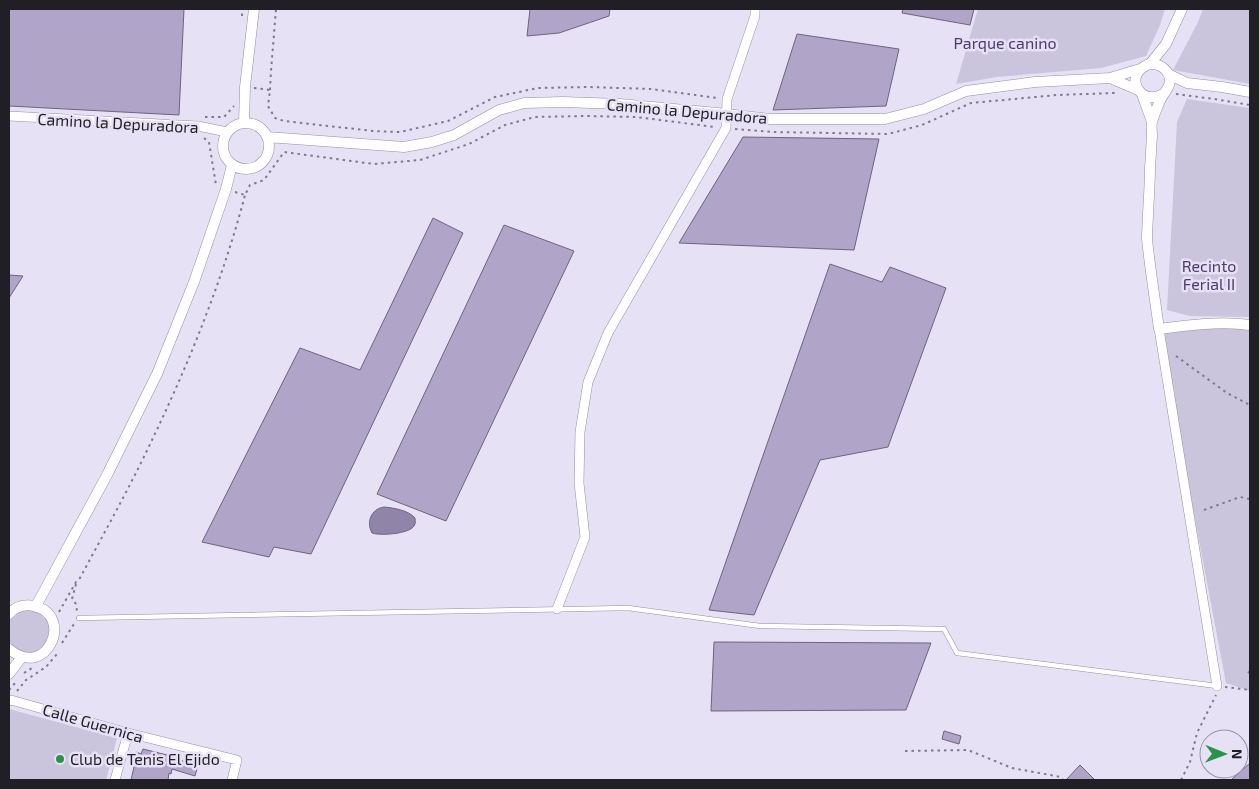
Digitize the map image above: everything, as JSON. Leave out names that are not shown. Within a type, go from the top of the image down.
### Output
[{"type":"street","points":[[244,123],[245,87],[254,9]]},
{"type":"street","points":[[557,609],[585,537],[579,482],[580,432],[588,382],[608,333],[726,128],[727,99],[756,9]]},
{"type":"street","points":[[1150,64],[1166,44],[1182,9]]},
{"type":"street","points":[[1166,44],[1166,71],[1170,79],[1152,122],[1147,238],[1159,329],[1217,686]]},
{"type":"street","points":[[1152,122],[1136,85],[1137,74],[1140,69],[1150,64],[1155,64],[1187,83],[1250,92]]},
{"type":"street","name":"Camino la Depuradora","points":[[267,137],[404,148],[454,135],[499,110],[524,104],[563,102],[620,104],[770,119],[886,119],[924,109],[966,91],[1035,82],[1110,78],[1140,69]]},
{"type":"street","name":"Camino la Depuradora","points":[[1110,78],[1140,92]]},
{"type":"street","points":[[1140,92],[1147,97],[1153,98],[1187,83]]},
{"type":"street","name":"Camino la Depuradora","points":[[9,116],[203,127],[227,132]]},
{"type":"street","points":[[244,123],[255,124],[260,128],[267,137],[269,147],[267,157],[260,165],[251,169],[241,169],[232,165],[225,158],[222,149],[223,140],[227,132],[232,127],[244,123]]},
{"type":"street","points":[[36,606],[157,374],[194,282],[226,189],[232,165]]},
{"type":"street","points":[[1159,329],[1186,325],[1250,325]]},
{"type":"street","points":[[9,614],[19,606],[36,606],[44,610],[54,625],[52,643],[40,655],[31,658],[22,657],[14,654],[9,649]]},
{"type":"street","points":[[9,674],[22,657]]},
{"type":"street","name":"Calle Guernica","points":[[9,701],[237,760],[232,780]]},
{"type":"street","points":[[114,780],[128,733]]},
{"type":"lane","points":[[78,618],[628,608],[760,626],[944,629],[958,653],[1217,686]]},
{"type":"path","points":[[242,9],[242,18]]},
{"type":"path","points":[[276,9],[268,106],[275,118],[284,120],[373,131],[400,132],[448,121],[495,97],[538,88],[651,89],[727,99]]},
{"type":"path","points":[[245,87],[270,90]]},
{"type":"path","points":[[235,100],[234,106],[224,117],[205,116],[202,136],[209,142],[216,185],[245,196]]},
{"type":"path","points":[[61,619],[59,611],[80,578],[121,501],[152,441],[185,368],[220,276],[250,185],[264,180],[284,152],[292,153]]},
{"type":"path","points":[[1176,356],[1227,393],[1250,406]]},
{"type":"path","points":[[1204,510],[1240,497],[1250,499]]},
{"type":"path","points":[[76,582],[72,599],[76,604],[78,618]]},
{"type":"path","points":[[60,644],[63,637]]},
{"type":"path","points":[[46,662],[53,660],[56,652]]},
{"type":"path","points":[[9,690],[25,671],[32,668]]},
{"type":"path","points":[[1181,780],[1190,762],[1197,733],[1217,693],[1217,686],[1250,690]]},
{"type":"path","points":[[905,751],[968,750],[1012,768],[1061,777],[1063,780]]},
{"type":"green space","name":"Parque canino","points":[[978,9],[1165,9],[1146,56],[1101,68],[997,77],[956,84]]},
{"type":"green space","points":[[1203,9],[1250,9],[1250,84],[1173,70]]},
{"type":"green space","name":"Recinto Ferial II","points":[[1187,99],[1250,108],[1250,317],[1190,316],[1167,310],[1177,122]]},
{"type":"green space","points":[[1250,325],[1250,691],[1226,683],[1159,329]]},
{"type":"green space","points":[[27,607],[48,618],[52,634],[40,652],[25,655],[9,644],[9,618]]},
{"type":"green space","name":"Club de Tenis El Ejido","points":[[9,709],[117,738],[106,780],[9,780]]},
{"type":"shaded area","points":[[384,507],[409,513],[415,518],[414,526],[406,531],[394,534],[372,533],[370,529],[371,517],[376,510]]},
{"type":"building","points":[[9,9],[184,9],[179,115],[9,106]]},
{"type":"building","points":[[530,9],[610,9],[609,16],[559,33],[527,36]]},
{"type":"building","points":[[903,9],[974,9],[970,25],[902,13]]},
{"type":"building","points":[[797,34],[899,49],[886,106],[773,110]]},
{"type":"building","points":[[743,137],[879,139],[854,250],[679,243]]},
{"type":"building","points":[[433,218],[463,233],[311,554],[274,547],[269,557],[202,542],[300,348],[360,370]]},
{"type":"building","points":[[504,225],[574,251],[446,521],[377,494]]},
{"type":"building","points":[[830,264],[882,282],[890,267],[946,288],[888,447],[820,460],[754,615],[709,610]]},
{"type":"building","points":[[9,275],[23,276],[9,298]]},
{"type":"building","points":[[714,642],[931,643],[906,710],[711,711]]},
{"type":"building","points":[[944,731],[961,736],[959,744],[942,739]]},
{"type":"building","points":[[143,749],[198,765],[195,776],[172,769],[168,780],[131,780],[136,752],[141,754]]},
{"type":"building","points":[[1249,764],[1250,780],[1231,780],[1249,779]]},
{"type":"building","points":[[1080,765],[1095,780],[1066,780]]},
{"type":"place","name":"Club de Tenis El Ejido","points":[[60,759]]}]
